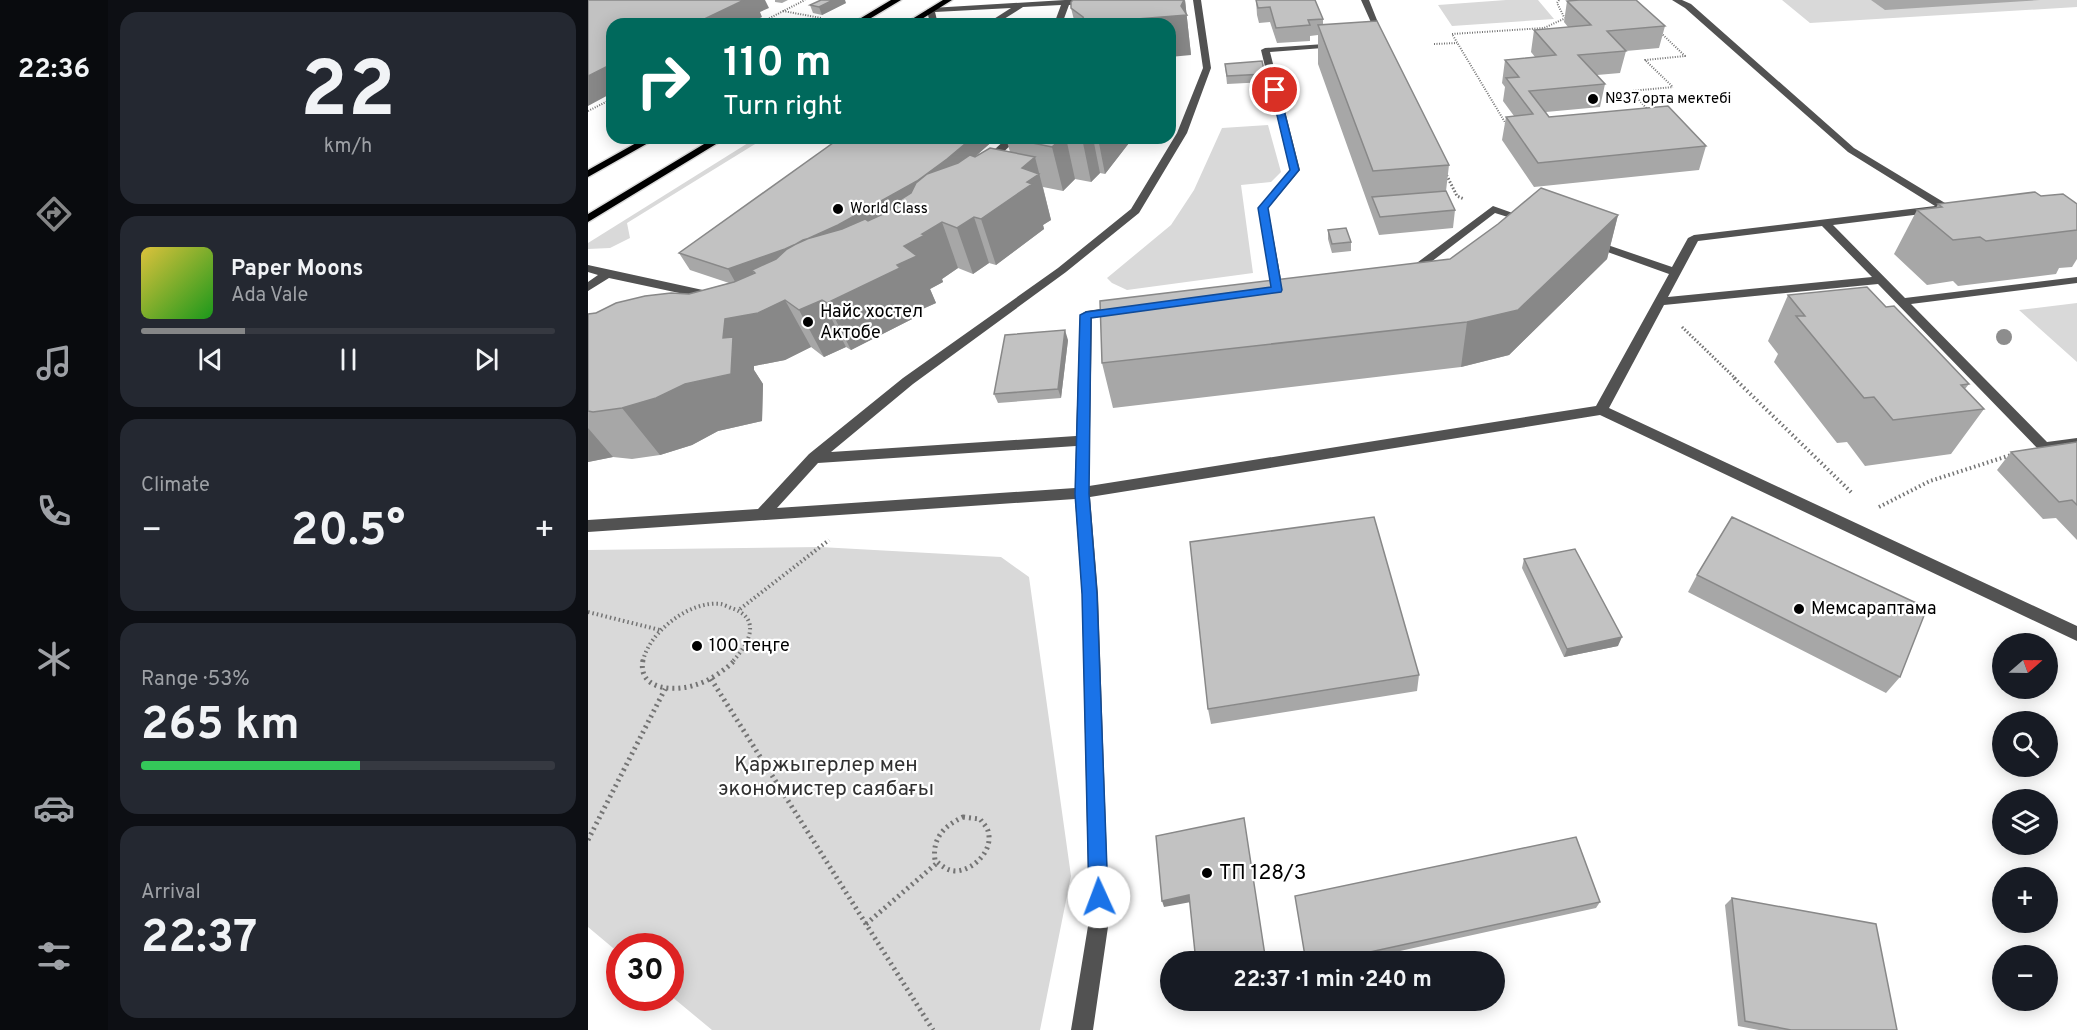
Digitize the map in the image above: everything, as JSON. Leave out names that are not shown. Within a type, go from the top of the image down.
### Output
[{"type":"main road","points":[[866,18],[897,0]]},
{"type":"main road","points":[[918,18],[948,0]]},
{"type":"main road","points":[[588,174],[641,144]]},
{"type":"main road","points":[[588,219],[711,144]]},
{"type":"street","points":[[933,18],[931,10],[1109,0]]},
{"type":"street","points":[[1176,143],[1207,68],[1197,0]]},
{"type":"street","points":[[1365,0],[1384,41],[1372,42]]},
{"type":"street","points":[[1601,411],[1694,238],[1951,209],[1851,150],[1688,6],[1676,0]]},
{"type":"street","points":[[1060,18],[1066,2]]},
{"type":"street","points":[[1000,18],[1023,4]]},
{"type":"street","points":[[1277,290],[1263,208],[1295,170],[1265,50],[1348,44]]},
{"type":"street","points":[[975,174],[1006,144]]},
{"type":"street","points":[[761,515],[814,458],[908,381],[1062,270],[1135,211],[1175,144]]},
{"type":"street","points":[[1400,274],[1411,273],[1493,208],[1536,224]]},
{"type":"street","points":[[1824,222],[2044,447],[2077,443]]},
{"type":"street","points":[[1578,238],[1675,272]]},
{"type":"street","points":[[588,268],[714,297],[725,297]]},
{"type":"street","points":[[588,287],[607,274]]},
{"type":"street","points":[[1659,302],[1880,280]]},
{"type":"street","points":[[1902,302],[2077,280]]},
{"type":"street","points":[[1082,1030],[1099,920],[1090,594],[1082,494],[1086,315],[1131,309]]},
{"type":"street","points":[[588,526],[1082,494],[1601,411],[2077,634]]},
{"type":"street","points":[[814,458],[1082,441]]},
{"type":"path","points":[[770,18],[805,0]]},
{"type":"path","points":[[1558,0],[1557,3],[1564,17]]},
{"type":"path","points":[[783,11],[820,18]]},
{"type":"path","points":[[1508,127],[1452,34],[1544,28],[1564,17],[1575,16]]},
{"type":"path","points":[[1654,116],[1631,91],[1674,87],[1645,60],[1685,56],[1661,33]]},
{"type":"path","points":[[1434,44],[1457,43]]},
{"type":"path","points":[[588,111],[606,102]]},
{"type":"path","points":[[1442,164],[1457,196],[1493,208]]},
{"type":"path","points":[[1659,302],[1696,342],[1854,495]]},
{"type":"path","points":[[1843,524],[1930,481],[1956,471],[2044,447]]},
{"type":"path","points":[[740,609],[873,507]]},
{"type":"path","points":[[721,604],[740,609],[746,614],[751,625],[751,637],[733,664],[711,679],[682,689],[665,689],[652,685],[643,676],[641,664],[645,649],[660,630],[686,612],[704,606],[721,604]]},
{"type":"path","points":[[588,612],[660,630]]},
{"type":"path","points":[[711,679],[933,1030]]},
{"type":"path","points":[[588,840],[665,689]]},
{"type":"path","points":[[963,817],[972,817],[985,824],[990,839],[983,857],[975,864],[957,871],[947,870],[937,863],[933,852],[935,843],[946,826],[963,817]]},
{"type":"path","points":[[866,924],[937,863]]},
{"type":"green space","points":[[1538,0],[1554,19],[1452,26],[1438,5]]},
{"type":"green space","points":[[1782,0],[2077,0],[2077,7],[1810,23]]},
{"type":"green space","points":[[1268,125],[1281,172],[1271,182],[1241,185],[1253,273],[1127,290],[1107,278],[1171,225],[1194,190],[1222,128]]},
{"type":"green space","points":[[746,144],[755,144],[627,223],[630,238],[610,248],[588,249],[588,243]]},
{"type":"green space","points":[[2077,303],[2077,362],[2019,310]]},
{"type":"green space","name":"Қаржыгерлер мен экономистер саябағы","points":[[820,547],[1001,557],[1029,577],[1071,876],[1040,1030],[712,1030],[684,1007],[684,933],[606,933],[606,942],[588,927],[588,550]]},
{"type":"building","points":[[588,0],[744,0],[706,18],[606,18],[606,67],[588,76]]},
{"type":"building","points":[[821,0],[833,0],[819,7],[810,5]]},
{"type":"building","points":[[1073,0],[1184,0],[1181,6],[1187,15],[1150,18],[1083,18],[1071,8]]},
{"type":"building","points":[[1256,0],[1315,0],[1323,19],[1308,20],[1310,25],[1276,28],[1270,7],[1258,8]]},
{"type":"building","points":[[1636,0],[1665,26],[1607,31],[1626,51],[1578,55],[1605,84],[1529,91],[1549,117],[1668,106],[1706,146],[1538,163],[1506,117],[1533,114],[1506,78],[1519,77],[1505,60],[1556,55],[1534,30],[1591,25],[1567,1]]},
{"type":"building","points":[[1377,21],[1449,165],[1373,171],[1318,25]]},
{"type":"building","points":[[1262,61],[1265,74],[1227,76],[1225,64]]},
{"type":"building","name":"World Class","points":[[832,144],[965,144],[917,181],[838,225],[785,249],[728,269],[679,253]]},
{"type":"building","points":[[1037,144],[1055,144],[1052,147]]},
{"type":"building","points":[[990,148],[1035,157],[1022,168],[1039,174],[1027,182],[1032,184],[981,219],[974,217],[957,228],[942,222],[922,234],[925,235],[904,246],[917,256],[897,265],[900,268],[827,303],[822,300],[799,310],[785,300],[758,313],[725,319],[723,338],[733,337],[731,374],[685,384],[656,398],[622,408],[588,411],[588,314],[596,313],[616,303],[645,296],[671,293],[689,294],[734,282],[755,273],[752,270],[776,259],[787,249],[803,240],[842,229],[865,219],[868,221],[885,213],[899,204],[895,203],[911,193],[916,183],[927,174],[958,163],[970,155],[975,157]]},
{"type":"building","points":[[1541,188],[1618,215],[1518,310],[1467,322],[1102,363],[1100,301],[1450,259],[1498,224]]},
{"type":"building","points":[[1446,191],[1455,210],[1380,217],[1372,197]]},
{"type":"building","points":[[2035,192],[2041,196],[2063,194],[2077,204],[2077,230],[1986,241],[1980,237],[1953,240],[1917,210],[1942,207],[1938,204]]},
{"type":"building","points":[[1346,228],[1351,242],[1332,244],[1328,230]]},
{"type":"building","points":[[1867,287],[1886,307],[1894,306],[1930,343],[1969,384],[1961,385],[1984,409],[1893,420],[1874,397],[1864,398],[1796,316],[1805,316],[1788,295]]},
{"type":"building","points":[[1065,330],[1058,389],[994,394],[1005,335]]},
{"type":"building","points":[[2077,442],[2077,505],[2072,500],[2059,502],[2011,452]]},
{"type":"building","points":[[1374,517],[1419,675],[1208,709],[1190,542]]},
{"type":"building","name":"Мемсараптама","points":[[1732,517],[1927,608],[1900,677],[1697,575]]},
{"type":"building","points":[[1575,549],[1622,637],[1567,649],[1524,559]]},
{"type":"building","name":"ТП 128/3","points":[[1244,818],[1264,951],[1195,951],[1189,895],[1162,901],[1156,836]]},
{"type":"building","points":[[1576,837],[1600,902],[1375,951],[1304,951],[1295,896]]},
{"type":"building","points":[[1732,898],[1876,924],[1897,1030],[1791,1030],[1745,1021]]},
{"type":"place","name":"№37 орта мектебі","points":[[1593,99]]},
{"type":"place","name":"World Class","points":[[838,209]]},
{"type":"place","name":"Найс хостел Актобе","points":[[808,322]]},
{"type":"place","name":"Мемсараптама","points":[[1799,609]]},
{"type":"place","name":"100 теңге","points":[[697,646]]},
{"type":"place","name":"ТП 128/3","points":[[1207,873]]},
{"type":"route","points":[[1099,897],[1090,594],[1082,494],[1086,315],[1277,290],[1263,208],[1295,170],[1275,90]]}]
